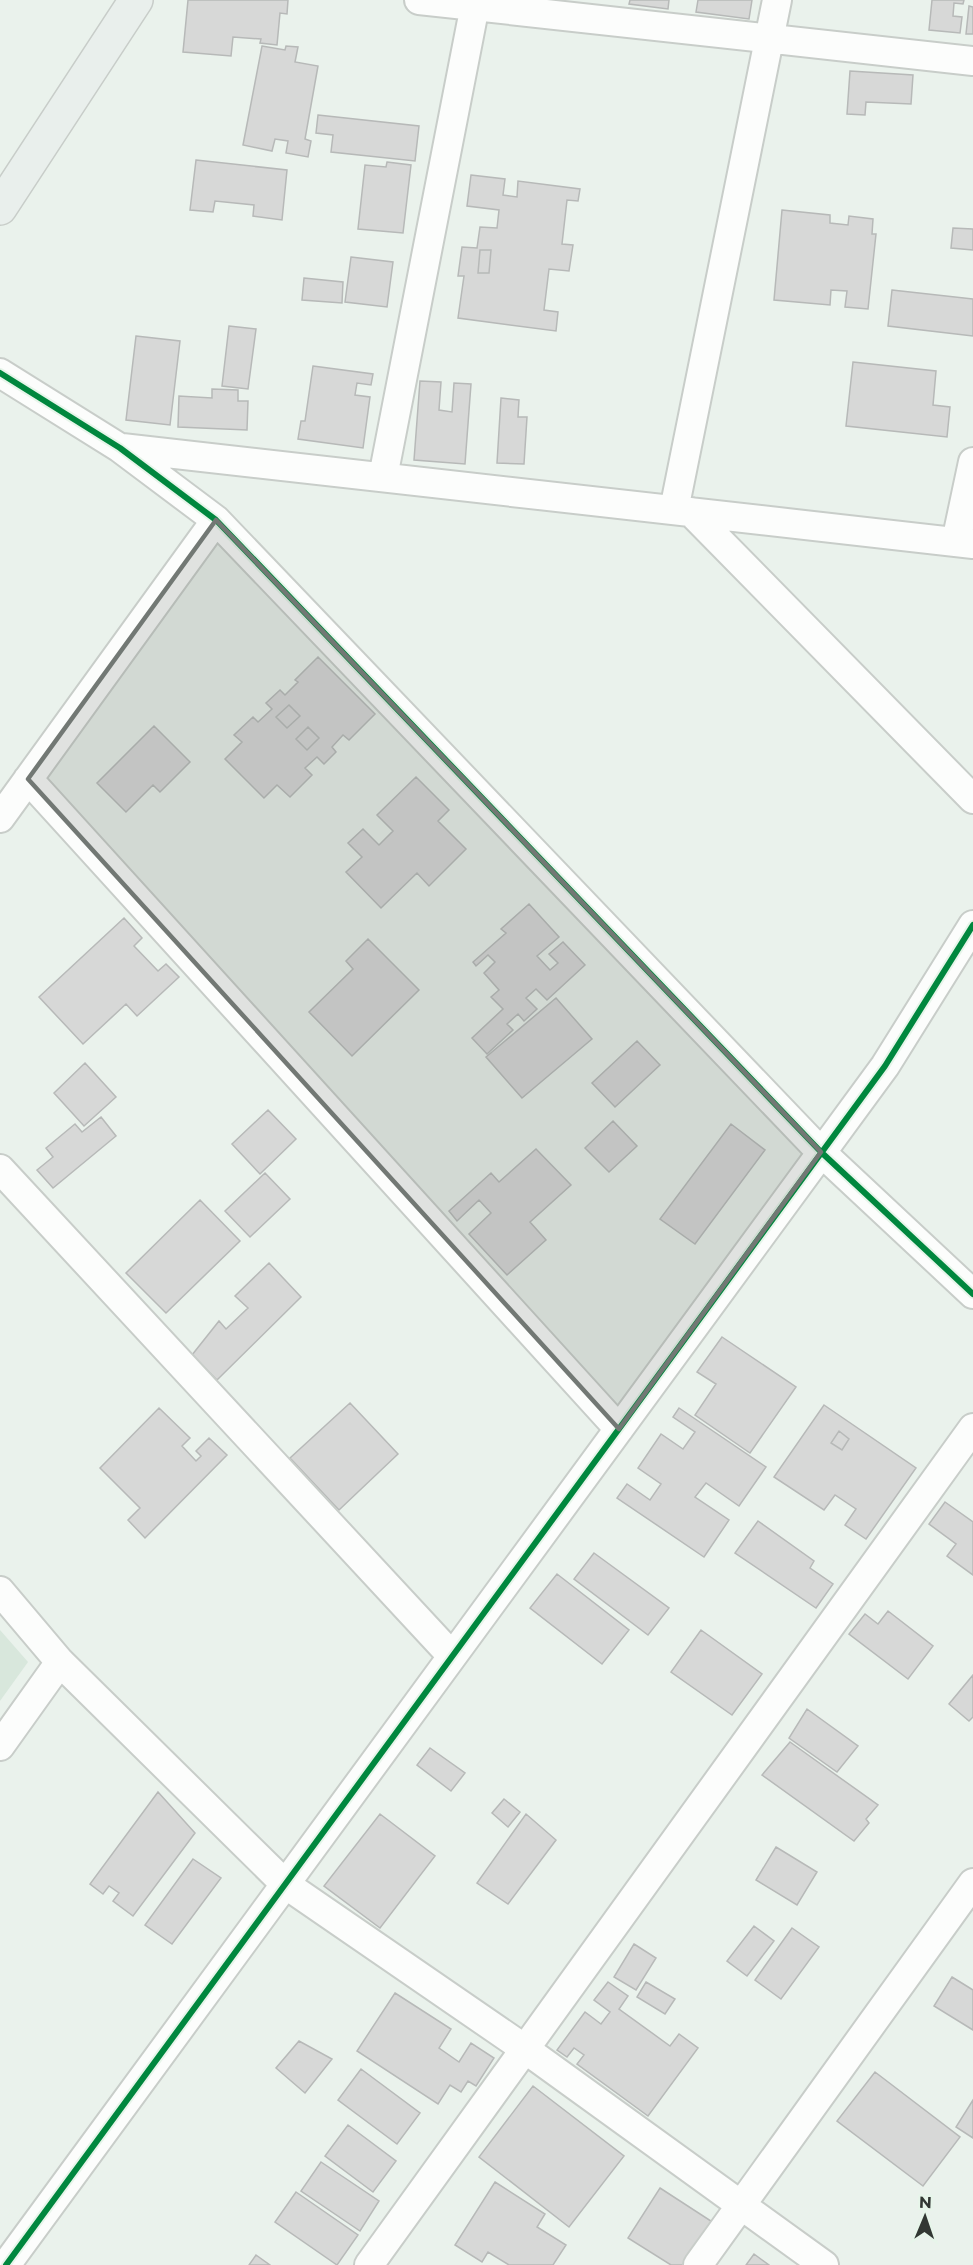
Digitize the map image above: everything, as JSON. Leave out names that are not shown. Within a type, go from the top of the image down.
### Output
[{"type":"main road","points":[[0,208],[136,0]]},
{"type":"street","points":[[419,0],[476,3],[973,61]]},
{"type":"street","points":[[683,511],[777,0]]},
{"type":"street","points":[[383,477],[476,3]]},
{"type":"street","points":[[0,373],[120,448],[216,520],[821,1152],[973,1294]]},
{"type":"street","points":[[120,448],[965,543],[973,462]]},
{"type":"street","points":[[683,511],[973,799]]},
{"type":"street","points":[[0,818],[216,520]]},
{"type":"street","points":[[28,779],[619,1429]]},
{"type":"street","points":[[6,2265],[885,1066],[973,925]]},
{"type":"street","points":[[0,1169],[452,1656]]},
{"type":"street","points":[[369,2265],[973,1428]]},
{"type":"street","points":[[0,1591],[60,1662],[285,1884],[525,2049],[824,2265]]},
{"type":"street","points":[[0,1746],[60,1662]]},
{"type":"street","points":[[698,2265],[973,1883]]},
{"type":"highlighted area","points":[[216,520],[821,1152],[619,1429],[28,779]]},
{"type":"shaded area","points":[[0,1630],[28,1662],[0,1701]]},
{"type":"building","points":[[188,0],[288,0],[287,14],[280,13],[277,45],[260,43],[261,39],[233,37],[231,56],[183,52]]},
{"type":"building","points":[[630,0],[669,0],[668,9],[629,4]]},
{"type":"building","points":[[698,0],[752,0],[749,19],[696,12]]},
{"type":"building","points":[[932,0],[964,0],[963,4],[954,3],[953,16],[962,17],[960,33],[929,30]]},
{"type":"building","points":[[969,6],[973,7],[973,34],[966,34]]},
{"type":"building","points":[[262,46],[285,50],[286,46],[298,47],[295,62],[318,66],[305,139],[311,141],[308,157],[286,153],[288,141],[275,139],[272,151],[243,145]]},
{"type":"building","points":[[850,71],[913,75],[911,104],[866,102],[865,115],[847,114]]},
{"type":"building","points":[[318,115],[419,126],[415,161],[331,152],[333,135],[316,133]]},
{"type":"building","points":[[196,160],[287,170],[282,220],[253,216],[254,205],[215,201],[213,212],[190,210]]},
{"type":"building","points":[[387,162],[411,165],[403,233],[358,229],[365,165],[386,167]]},
{"type":"building","points":[[471,175],[505,179],[503,195],[517,197],[518,181],[580,189],[578,201],[567,200],[562,244],[573,245],[569,271],[549,269],[544,310],[558,312],[556,331],[458,318],[464,276],[458,276],[462,247],[477,248],[480,227],[497,228],[499,210],[467,206]],"holes":[[[480,250],[491,250],[489,273],[478,273]]]},
{"type":"building","points":[[782,210],[830,215],[830,223],[848,225],[849,216],[873,219],[872,234],[876,234],[868,309],[845,307],[847,291],[831,290],[830,305],[774,300]]},
{"type":"building","points":[[953,228],[973,229],[973,250],[951,248]]},
{"type":"building","points":[[480,250],[491,250],[489,273],[478,273]]},
{"type":"building","points":[[351,257],[393,262],[387,307],[345,302]]},
{"type":"building","points":[[304,278],[343,282],[342,303],[302,300]]},
{"type":"building","points":[[892,290],[973,299],[973,336],[888,326]]},
{"type":"building","points":[[229,326],[256,329],[248,389],[222,386]]},
{"type":"building","points":[[136,336],[180,341],[170,425],[126,420]]},
{"type":"building","points":[[853,362],[936,371],[933,405],[950,407],[947,437],[846,426]]},
{"type":"building","points":[[313,366],[373,374],[371,385],[357,383],[355,395],[370,397],[363,448],[298,439],[301,421],[305,421]]},
{"type":"building","points":[[420,381],[441,382],[439,410],[452,412],[454,383],[471,384],[465,464],[414,460]]},
{"type":"building","points":[[212,389],[238,390],[238,401],[248,401],[247,430],[178,427],[179,396],[212,398]]},
{"type":"building","points":[[501,398],[519,400],[518,417],[527,417],[524,464],[497,463]]},
{"type":"building","points":[[318,657],[375,714],[349,740],[343,735],[332,747],[336,752],[324,764],[317,757],[305,768],[312,775],[290,797],[277,785],[264,798],[225,759],[242,742],[234,735],[253,717],[258,722],[272,709],[266,703],[280,690],[285,695],[298,682],[295,680]],"holes":[[[289,705],[300,716],[287,728],[276,717]],[[308,727],[319,738],[307,750],[296,739]]]},
{"type":"building","points":[[289,705],[300,716],[287,728],[276,717]]},
{"type":"building","points":[[154,726],[190,762],[160,792],[153,785],[126,812],[97,783]]},
{"type":"building","points":[[308,727],[319,738],[307,750],[296,739]]},
{"type":"building","points":[[416,777],[449,810],[438,821],[466,849],[429,886],[417,873],[381,908],[346,872],[362,857],[348,843],[363,829],[379,845],[393,831],[377,815]]},
{"type":"building","points":[[529,904],[559,937],[537,956],[550,970],[558,963],[549,954],[563,942],[585,965],[547,1000],[536,989],[526,998],[537,1009],[524,1021],[518,1014],[507,1024],[513,1030],[487,1054],[472,1038],[503,1009],[491,997],[499,990],[484,973],[495,962],[488,955],[476,966],[473,962],[506,933],[501,929]]},
{"type":"building","points":[[124,918],[142,938],[134,946],[158,971],[166,964],[179,977],[137,1016],[126,1004],[83,1044],[39,997]]},
{"type":"building","points":[[368,939],[419,990],[352,1056],[309,1012],[353,969],[346,961]]},
{"type":"building","points":[[556,998],[592,1039],[522,1098],[486,1057]]},
{"type":"building","points":[[637,1041],[660,1065],[615,1107],[592,1083]]},
{"type":"building","points":[[85,1063],[116,1097],[84,1126],[54,1093]]},
{"type":"building","points":[[268,1110],[296,1139],[260,1174],[232,1144]]},
{"type":"building","points":[[101,1117],[116,1136],[53,1188],[37,1170],[53,1157],[46,1148],[75,1124],[82,1132]]},
{"type":"building","points":[[613,1121],[637,1146],[609,1172],[585,1148]]},
{"type":"building","points":[[731,1124],[765,1150],[695,1244],[660,1219]]},
{"type":"building","points":[[536,1149],[571,1185],[530,1222],[546,1240],[507,1275],[469,1234],[491,1213],[479,1200],[457,1221],[449,1211],[491,1173],[499,1182]]},
{"type":"building","points":[[265,1173],[290,1199],[250,1237],[225,1211]]},
{"type":"building","points":[[200,1200],[240,1241],[166,1313],[126,1273]]},
{"type":"building","points":[[269,1263],[301,1297],[217,1380],[192,1355],[219,1321],[226,1329],[248,1308],[235,1296]]},
{"type":"building","points":[[722,1337],[796,1387],[750,1453],[695,1415],[716,1384],[697,1372]]},
{"type":"building","points":[[350,1403],[398,1454],[339,1510],[290,1458]]},
{"type":"building","points":[[824,1405],[916,1468],[866,1539],[845,1525],[856,1509],[835,1495],[824,1510],[774,1477]],"holes":[[[839,1431],[849,1439],[842,1450],[831,1443]]]},
{"type":"building","points":[[159,1408],[190,1438],[182,1446],[196,1461],[201,1456],[196,1451],[209,1438],[227,1455],[145,1538],[128,1520],[140,1508],[100,1468]]},
{"type":"building","points":[[679,1408],[766,1467],[739,1506],[706,1483],[695,1497],[729,1520],[704,1557],[617,1498],[627,1484],[650,1500],[661,1484],[638,1468],[661,1434],[683,1449],[695,1432],[673,1417]]},
{"type":"building","points":[[839,1431],[849,1439],[842,1450],[831,1443]]},
{"type":"building","points":[[945,1502],[973,1522],[973,1575],[947,1556],[956,1544],[929,1524]]},
{"type":"building","points":[[758,1521],[814,1561],[810,1568],[833,1584],[816,1608],[735,1553]]},
{"type":"building","points":[[594,1553],[669,1608],[648,1635],[574,1579]]},
{"type":"building","points":[[557,1574],[629,1630],[602,1664],[530,1608]]},
{"type":"building","points":[[888,1611],[933,1646],[908,1679],[849,1634],[865,1614],[878,1624]]},
{"type":"building","points":[[701,1630],[762,1674],[732,1715],[671,1672]]},
{"type":"building","points":[[973,1675],[973,1717],[969,1721],[949,1704]]},
{"type":"building","points":[[807,1709],[858,1746],[837,1772],[789,1738]]},
{"type":"building","points":[[790,1742],[878,1805],[866,1819],[869,1823],[854,1841],[762,1775]]},
{"type":"building","points":[[430,1748],[465,1773],[451,1791],[417,1765]]},
{"type":"building","points":[[158,1792],[195,1833],[133,1916],[113,1901],[119,1893],[109,1886],[103,1894],[90,1884]]},
{"type":"building","points":[[504,1799],[520,1812],[508,1827],[492,1813]]},
{"type":"building","points":[[380,1814],[435,1856],[380,1928],[324,1886]]},
{"type":"building","points":[[526,1814],[556,1840],[508,1904],[477,1883]]},
{"type":"building","points":[[776,1847],[817,1872],[797,1905],[756,1880]]},
{"type":"building","points":[[193,1859],[221,1878],[172,1944],[145,1925]]},
{"type":"building","points":[[754,1926],[774,1941],[747,1976],[727,1961]]},
{"type":"building","points":[[792,1928],[819,1947],[781,1999],[755,1980]]},
{"type":"building","points":[[634,1944],[656,1958],[636,1990],[614,1977]]},
{"type":"building","points":[[952,1977],[973,1990],[973,2030],[934,2006]]},
{"type":"building","points":[[608,1982],[628,1996],[619,2009],[670,2046],[679,2034],[698,2048],[648,2116],[577,2064],[584,2055],[574,2048],[567,2057],[557,2050],[585,2012],[601,2024],[610,2012],[594,2000]]},
{"type":"building","points":[[646,1982],[675,1999],[665,2014],[637,1997]]},
{"type":"building","points":[[395,1993],[451,2029],[439,2048],[459,2062],[471,2043],[494,2058],[476,2086],[468,2081],[461,2092],[450,2085],[438,2104],[357,2051]]},
{"type":"building","points":[[299,2041],[332,2059],[305,2093],[276,2068]]},
{"type":"building","points":[[361,2069],[420,2113],[397,2144],[338,2100]]},
{"type":"building","points":[[875,2072],[960,2137],[923,2186],[837,2121]]},
{"type":"building","points":[[533,2086],[624,2156],[569,2227],[479,2157]]},
{"type":"building","points":[[973,2100],[973,2138],[956,2127]]},
{"type":"building","points":[[348,2125],[396,2161],[373,2192],[325,2156]]},
{"type":"building","points":[[321,2162],[379,2201],[360,2231],[301,2191]]},
{"type":"building","points":[[495,2182],[545,2214],[537,2227],[566,2245],[553,2265],[509,2265],[488,2252],[482,2262],[455,2245]]},
{"type":"building","points":[[660,2188],[714,2223],[687,2265],[671,2265],[628,2238]]},
{"type":"building","points":[[296,2192],[358,2235],[337,2265],[275,2222]]},
{"type":"building","points":[[754,2254],[769,2265],[746,2265]]},
{"type":"building","points":[[256,2255],[270,2265],[249,2265]]},
{"type":"cycle path","points":[[0,373],[120,448],[216,520],[821,1152],[973,1294]]},
{"type":"cycle path","points":[[6,2265],[885,1066],[973,925]]}]
